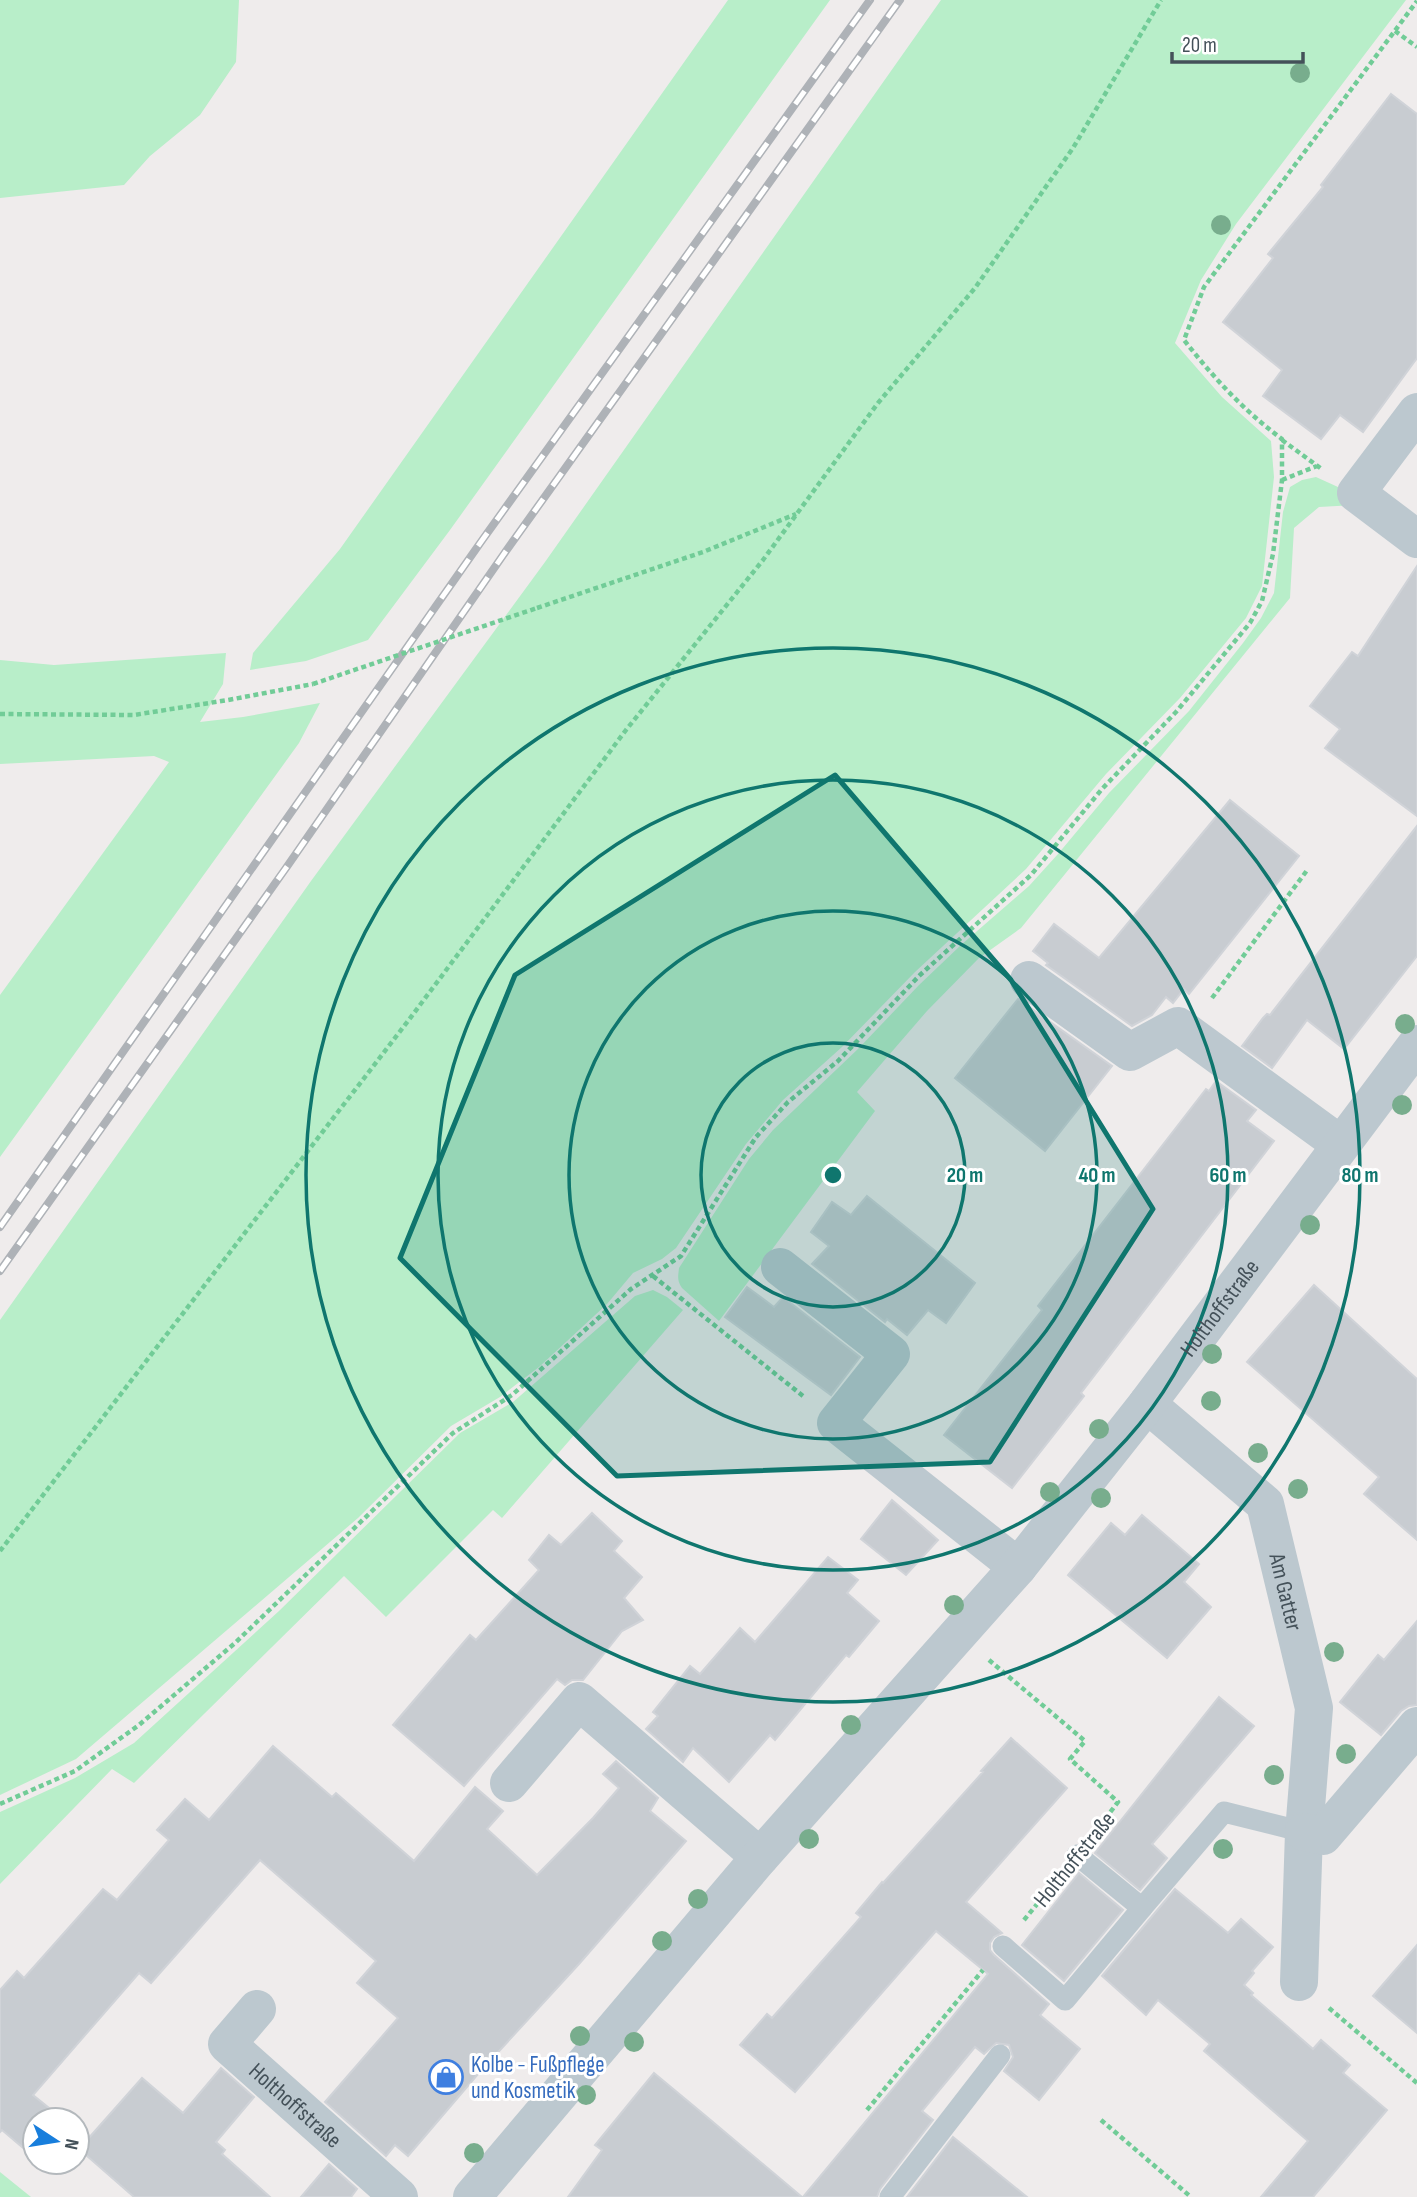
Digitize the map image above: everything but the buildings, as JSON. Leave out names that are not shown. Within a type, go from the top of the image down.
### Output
[{"type":"street","points":[[1417,412],[1356,493],[1417,539]]},
{"type":"street","points":[[1030,979],[1130,1052],[1178,1027],[1340,1144]]},
{"type":"street","name":"Holthoffstraße","points":[[472,2197],[760,1857],[1018,1567],[1147,1404],[1417,1044]]},
{"type":"street","points":[[779,1267],[891,1354],[836,1423],[1018,1567]]},
{"type":"street","name":"Am Gatter","points":[[1147,1404],[1265,1504],[1314,1708],[1304,1832],[1299,1982]]},
{"type":"street","points":[[509,1783],[579,1701],[760,1857]]},
{"type":"street","points":[[1304,1832],[1323,1836],[1417,1726]]},
{"type":"street","name":"Holthoffstraße","points":[[257,2009],[227,2044],[399,2197]]},
{"type":"lane","points":[[1003,1946],[1065,2000],[1224,1812],[1304,1832]]},
{"type":"lane","points":[[1077,1855],[1142,1908]]},
{"type":"lane","points":[[890,2197],[1000,2054]]},
{"type":"path","points":[[0,1550],[408,1021],[626,730],[747,580],[870,412],[975,288],[1073,148],[1161,0]]},
{"type":"path","points":[[1356,493],[1254,419],[1205,367],[1184,340],[1204,287],[1417,1]]},
{"type":"path","points":[[1395,31],[1417,47]]},
{"type":"path","points":[[0,1804],[75,1771],[139,1725],[236,1643],[453,1433],[512,1395],[631,1289],[681,1256],[756,1137],[788,1102],[838,1061],[919,975],[1031,875],[1101,789],[1175,712],[1250,623],[1262,601],[1270,566],[1282,480],[1282,439]]},
{"type":"path","points":[[1282,480],[1317,466]]},
{"type":"path","points":[[0,714],[134,715],[313,684],[704,552],[797,514]]},
{"type":"path","points":[[1186,1032],[1308,869]]},
{"type":"path","points":[[653,1276],[836,1423]]},
{"type":"path","name":"Holthoffstraße","points":[[867,2110],[1118,1802],[1070,1759],[1085,1741],[960,1633]]},
{"type":"path","points":[[1299,1982],[1417,2083]]},
{"type":"path","points":[[1101,2120],[1191,2197]]},
{"type":"highlighted area","points":[[835,775],[1011,980],[1153,1209],[990,1462],[617,1476],[400,1258],[515,975]]},
{"type":"green space","points":[[0,0],[239,0],[236,62],[200,115],[150,156],[124,185],[0,198]]},
{"type":"green space","points":[[728,0],[830,0],[450,530],[368,640],[306,661],[250,670],[253,653],[340,549]]},
{"type":"green space","points":[[941,0],[1406,0],[1236,224],[1201,280],[1175,343],[1222,397],[1271,441],[1274,477],[1262,586],[1246,618],[1180,698],[1106,774],[1026,869],[915,972],[842,1047],[783,1100],[746,1144],[676,1248],[662,1259],[633,1273],[607,1304],[539,1367],[500,1397],[451,1426],[358,1518],[76,1759],[0,1795],[0,1320],[311,881],[545,562]]},
{"type":"green space","points":[[1316,477],[1338,487],[1355,505],[1319,507],[1294,528],[1290,598],[1021,928],[979,958],[927,1011],[857,1092],[875,1111],[719,1321],[682,1288],[678,1279],[679,1268],[749,1159],[773,1130],[859,1048],[919,985],[1029,886],[1109,793],[1189,711],[1261,618],[1274,593],[1283,512],[1290,487],[1302,480]]},
{"type":"green space","points":[[226,653],[223,684],[200,722],[320,703],[299,743],[0,1157],[0,995],[169,762],[154,756],[0,764],[0,660],[54,665]]},
{"type":"green space","points":[[653,1290],[683,1310],[502,1518],[493,1510],[386,1617],[344,1576],[134,1783],[112,1769],[0,1884],[0,1812],[75,1778],[134,1743],[279,1611],[460,1433],[513,1402],[635,1296]]},
{"type":"green space","points":[[0,2172],[31,2197],[0,2197]]},
{"type":"railway","points":[[0,1227],[483,539],[870,0]]},
{"type":"railway","points":[[0,1271],[286,868],[506,551],[900,0]]},
{"type":"place","name":"Kolbe - Fußpflege und Kosmetik","points":[[446,2077]]}]
